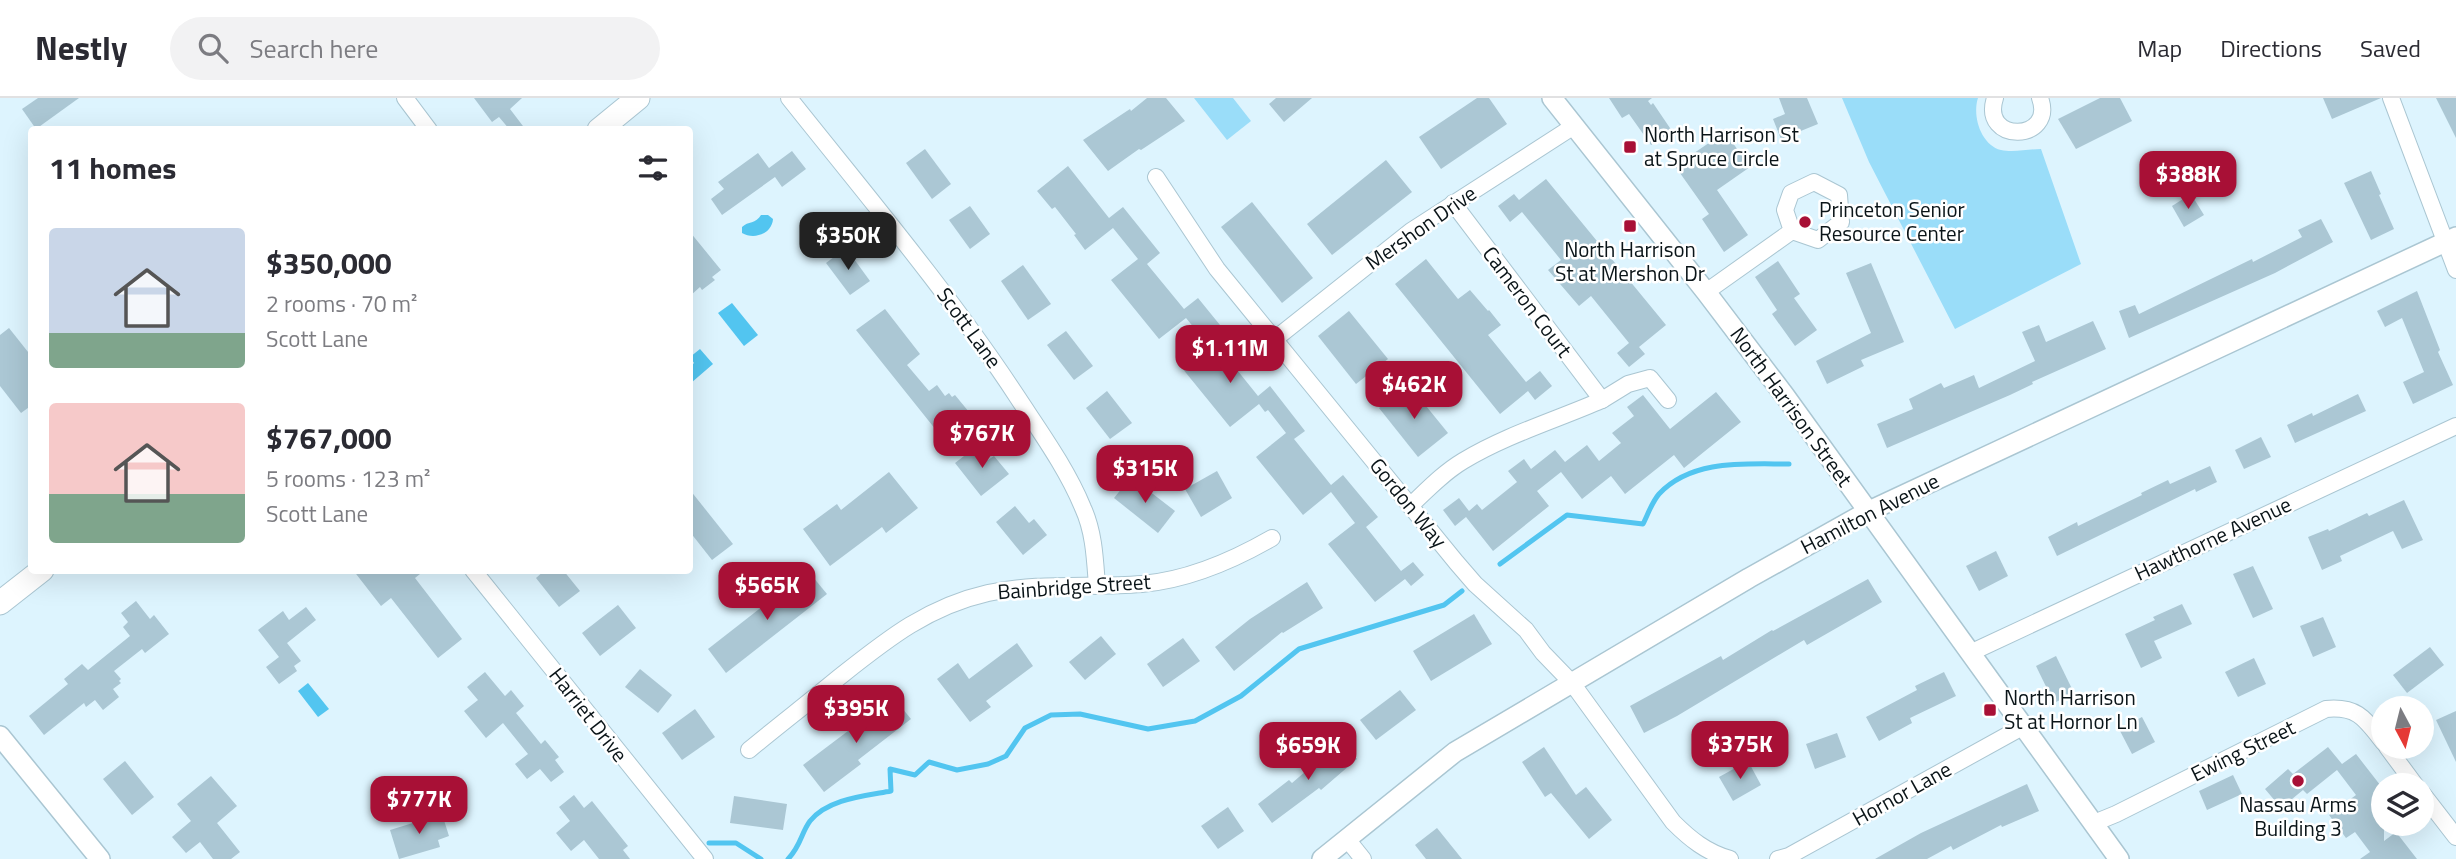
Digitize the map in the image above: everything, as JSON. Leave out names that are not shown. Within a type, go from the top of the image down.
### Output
[{"type":"main road","points":[[603,126],[638,98]]},
{"type":"main road","points":[[0,603],[37,574]]},
{"type":"street","points":[[405,98],[426,126]]},
{"type":"street","name":"Scott Lane","points":[[789,98],[939,287],[1045,439],[1083,507],[1092,535],[1097,586]]},
{"type":"street","name":"North Harrison Street","points":[[1552,98],[1706,292],[2119,859]]},
{"type":"street","points":[[1995,98],[1993,112],[1996,120],[2001,127],[2017,133],[2034,127],[2039,121],[2042,113],[2040,98]]},
{"type":"street","points":[[2391,98],[2451,239],[2456,270]]},
{"type":"street","name":"Mershon Drive","points":[[1275,339],[1411,231],[1574,126]]},
{"type":"street","name":"Gordon Way","points":[[1156,177],[1217,269],[1410,506],[1475,584],[1525,630],[1572,683]]},
{"type":"street","name":"Cameron Court","points":[[1453,203],[1602,400]]},
{"type":"street","points":[[1706,292],[1792,231]]},
{"type":"street","name":"Hamilton Avenue","points":[[1322,859],[1455,752],[1749,578],[1867,512],[2451,239]]},
{"type":"street","points":[[1410,506],[1439,478],[1462,461],[1602,400],[1628,384],[1650,378],[1668,400]]},
{"type":"street","name":"Hawthorne Avenue","points":[[1970,653],[2456,426]]},
{"type":"street","name":"Bainbridge Street","points":[[749,750],[895,632],[957,601],[1020,588],[1144,584],[1175,579],[1242,555],[1272,538]]},
{"type":"street","name":"Harriet Drive","points":[[477,574],[705,859]]},
{"type":"street","points":[[1572,683],[1689,838],[1707,851],[1730,859]]},
{"type":"street","name":"Ewing Street","points":[[2094,822],[2116,814],[2326,709],[2353,710],[2371,727]]},
{"type":"street","name":"Hornor Lane","points":[[1778,859],[1789,856],[2024,726]]},
{"type":"street","points":[[0,736],[100,859]]},
{"type":"street","points":[[2434,809],[2456,837]]},
{"type":"street","points":[[1347,839],[1363,859]]},
{"type":"shaded area","points":[[1194,98],[1233,98],[1251,121],[1227,140]]},
{"type":"shaded area","points":[[1842,98],[1978,98],[1977,121],[1983,136],[1994,147],[2006,151],[2041,149],[2081,264],[1955,329],[1869,162]]},
{"type":"shaded area","points":[[761,215],[768,215],[773,219],[766,232],[757,236],[742,233],[742,227]]},
{"type":"shaded area","points":[[732,303],[758,335],[744,346],[718,313]]},
{"type":"shaded area","points":[[700,349],[713,364],[693,381],[694,363],[693,355]]},
{"type":"shaded area","points":[[308,683],[329,709],[318,717],[298,691]]},
{"type":"building","points":[[38,98],[79,98],[40,126],[34,126],[22,109]]},
{"type":"building","points":[[474,98],[522,98],[510,109],[523,126],[507,126],[499,117],[492,122]]},
{"type":"building","points":[[1147,98],[1166,98],[1185,121],[1108,171],[1083,140]]},
{"type":"building","points":[[1276,98],[1312,98],[1284,122],[1269,104]]},
{"type":"building","points":[[1477,98],[1489,98],[1507,124],[1441,169],[1419,137]]},
{"type":"building","points":[[1609,98],[1652,98],[1648,101],[1651,105],[1653,103],[1672,131],[1651,145],[1629,114],[1622,118]]},
{"type":"building","points":[[1779,98],[1807,98],[1818,124],[1781,139],[1773,119],[1785,114]]},
{"type":"building","points":[[2100,98],[2120,98],[2132,121],[2076,149],[2058,119]]},
{"type":"building","points":[[2323,98],[2381,98],[2332,119]]},
{"type":"building","points":[[2436,98],[2456,98],[2456,138]]},
{"type":"building","points":[[1725,132],[1750,167],[1717,190],[1748,235],[1724,252],[1702,219],[1709,214],[1675,166]]},
{"type":"building","points":[[925,149],[951,184],[932,199],[906,163]]},
{"type":"building","points":[[792,151],[806,169],[782,187],[775,177],[722,215],[711,199],[724,189],[718,182],[758,153],[769,168]]},
{"type":"building","points":[[1386,160],[1412,192],[1332,255],[1307,224]]},
{"type":"building","points":[[1068,166],[1109,218],[1123,207],[1160,253],[1147,264],[1184,309],[1198,298],[1233,341],[1221,350],[1258,396],[1270,386],[1305,431],[1294,439],[1331,485],[1343,475],[1378,517],[1366,527],[1401,571],[1413,562],[1424,575],[1411,586],[1405,579],[1375,602],[1328,544],[1355,523],[1331,492],[1303,515],[1256,457],[1286,433],[1268,410],[1265,412],[1259,404],[1230,427],[1182,368],[1209,346],[1186,318],[1159,339],[1111,280],[1138,259],[1113,228],[1085,250],[1055,207],[1052,209],[1037,191]]},
{"type":"building","points":[[2371,171],[2394,229],[2371,240],[2344,183]]},
{"type":"building","points":[[1546,179],[1666,325],[1639,347],[1645,354],[1629,367],[1617,353],[1629,343],[1591,296],[1579,306],[1548,270],[1561,260],[1522,212],[1510,222],[1498,206],[1514,194],[1519,200]]},
{"type":"building","points":[[2191,194],[2204,215],[2184,227],[2172,206]]},
{"type":"building","points":[[1252,202],[1313,278],[1282,303],[1221,227]]},
{"type":"building","points":[[970,206],[990,234],[970,249],[949,220]]},
{"type":"building","points":[[2321,219],[2333,242],[2275,273],[2129,338],[2119,311],[2135,305],[2139,314],[2302,237],[2298,230]]},
{"type":"building","points":[[693,236],[721,270],[712,277],[715,280],[702,290],[700,287],[693,293]]},
{"type":"building","points":[[846,248],[870,281],[850,295],[826,263]]},
{"type":"building","points":[[1426,259],[1458,299],[1470,290],[1489,310],[1501,325],[1488,335],[1526,382],[1540,371],[1552,386],[1535,400],[1528,391],[1500,414],[1395,284]]},
{"type":"building","points":[[1778,261],[1800,294],[1794,298],[1817,330],[1795,346],[1772,314],[1777,310],[1755,277]]},
{"type":"building","points":[[1871,263],[1904,342],[1861,360],[1864,366],[1827,384],[1816,361],[1871,333],[1846,273]]},
{"type":"building","points":[[1023,265],[1051,304],[1028,320],[1001,281]]},
{"type":"building","points":[[2417,291],[2440,350],[2438,352],[2453,385],[2413,404],[2403,382],[2424,372],[2402,318],[2385,327],[2377,311]]},
{"type":"building","points":[[885,309],[920,354],[907,365],[929,391],[937,385],[945,396],[949,393],[952,397],[955,395],[969,412],[940,435],[856,330]]},
{"type":"building","points":[[1349,311],[1388,359],[1356,384],[1318,336]]},
{"type":"building","points":[[2093,321],[2106,349],[2032,382],[2033,384],[2010,395],[1887,448],[1877,424],[1913,409],[1909,399],[1941,383],[1944,388],[1974,375],[1979,388],[2035,361],[2022,332],[2039,325],[2046,342]]},
{"type":"building","points":[[9,328],[28,352],[28,408],[21,413],[0,386],[0,335]]},
{"type":"building","points":[[1066,331],[1093,366],[1074,380],[1047,345]]},
{"type":"building","points":[[1409,385],[1448,433],[1418,457],[1379,408]]},
{"type":"building","points":[[1107,391],[1132,423],[1110,439],[1086,408]]},
{"type":"building","points":[[1716,392],[1741,422],[1684,468],[1674,455],[1625,494],[1611,476],[1582,499],[1561,472],[1537,491],[1549,506],[1493,551],[1466,517],[1455,526],[1443,510],[1459,498],[1469,511],[1477,504],[1482,510],[1517,482],[1508,471],[1524,459],[1531,469],[1555,450],[1565,462],[1587,445],[1599,461],[1621,443],[1612,433],[1634,416],[1627,407],[1643,395],[1670,429]]},
{"type":"building","points":[[2358,394],[2366,411],[2295,443],[2287,425],[2312,413],[2313,416]]},
{"type":"building","points":[[2261,437],[2271,457],[2244,469],[2235,450]]},
{"type":"building","points":[[977,446],[988,460],[994,456],[1009,474],[981,496],[955,463]]},
{"type":"building","points":[[2210,466],[2217,482],[2196,492],[2195,489],[2057,556],[2048,537],[2077,522],[2078,526],[2168,480],[2170,484]]},
{"type":"building","points":[[1217,471],[1232,498],[1201,517],[1185,489]]},
{"type":"building","points":[[889,472],[918,508],[886,533],[882,527],[830,566],[803,529],[837,504],[841,510]]},
{"type":"building","points":[[1131,477],[1175,511],[1158,533],[1114,498]]},
{"type":"building","points":[[693,494],[733,544],[712,560],[693,536]]},
{"type":"building","points":[[2404,500],[2423,540],[2402,549],[2393,531],[2340,556],[2342,561],[2322,570],[2308,537],[2328,529],[2329,531],[2367,513],[2369,516]]},
{"type":"building","points":[[1015,506],[1029,523],[1034,519],[1047,535],[1023,555],[996,522]]},
{"type":"building","points":[[1996,551],[2008,576],[1979,591],[1966,566]]},
{"type":"building","points":[[2253,566],[2273,609],[2253,618],[2233,574]]},
{"type":"building","points":[[808,571],[827,594],[726,673],[708,649]]},
{"type":"building","points":[[356,574],[420,574],[415,578],[462,639],[438,658],[391,598],[381,606]]},
{"type":"building","points":[[540,574],[566,574],[580,591],[559,607],[536,578]]},
{"type":"building","points":[[1868,579],[1882,602],[1807,645],[1804,640],[1644,733],[1630,706],[1721,656],[1723,660],[1772,630]]},
{"type":"building","points":[[1307,582],[1323,608],[1282,632],[1234,671],[1215,647],[1250,619]]},
{"type":"building","points":[[136,601],[150,619],[154,615],[169,634],[145,653],[142,649],[114,671],[121,679],[121,683],[113,689],[119,697],[103,710],[95,700],[86,707],[84,703],[44,735],[29,716],[68,684],[64,679],[82,664],[88,670],[130,636],[123,627],[128,622],[121,613]]},
{"type":"building","points":[[2182,604],[2192,624],[2154,641],[2162,658],[2141,668],[2125,634]]},
{"type":"building","points":[[618,605],[636,628],[600,656],[582,633]]},
{"type":"building","points":[[306,607],[316,620],[287,643],[301,661],[294,666],[297,671],[279,684],[266,667],[279,657],[258,630],[283,611],[289,620]]},
{"type":"building","points":[[1474,614],[1492,644],[1431,681],[1413,651]]},
{"type":"building","points":[[2323,617],[2336,647],[2313,657],[2300,626]]},
{"type":"building","points":[[1101,636],[1116,654],[1085,680],[1069,662]]},
{"type":"building","points":[[1183,638],[1200,661],[1163,687],[1147,664]]},
{"type":"building","points":[[1017,643],[1033,666],[986,701],[991,707],[970,722],[937,679],[958,663],[969,679]]},
{"type":"building","points":[[2430,647],[2444,665],[2407,693],[2393,675]]},
{"type":"building","points":[[2056,656],[2074,693],[2054,703],[2036,666]]},
{"type":"building","points":[[2254,658],[2266,684],[2238,697],[2225,672]]},
{"type":"building","points":[[640,669],[672,695],[658,713],[625,687]]},
{"type":"building","points":[[485,672],[505,696],[511,690],[524,706],[516,713],[541,744],[545,740],[559,757],[555,760],[564,772],[551,782],[540,769],[527,779],[515,764],[528,754],[503,723],[486,738],[464,711],[478,700],[467,687]]},
{"type":"building","points":[[1944,672],[1956,696],[1910,718],[1912,723],[1879,741],[1866,717],[1917,690],[1915,686]]},
{"type":"building","points":[[1400,690],[1416,710],[1376,740],[1360,720]]},
{"type":"building","points":[[893,697],[911,719],[858,760],[861,764],[824,792],[803,765]]},
{"type":"building","points":[[695,709],[715,737],[682,760],[662,733]]},
{"type":"building","points":[[2456,711],[2456,762],[2436,720]]},
{"type":"building","points":[[2142,717],[2155,742],[2132,754],[2119,729]]},
{"type":"building","points":[[1837,733],[1846,757],[1815,769],[1806,744]]},
{"type":"building","points":[[1341,741],[1357,759],[1321,790],[1319,788],[1272,823],[1258,804],[1289,780],[1292,783]]},
{"type":"building","points":[[1544,747],[1576,795],[1586,787],[1612,820],[1589,839],[1551,793],[1545,797],[1522,762]]},
{"type":"building","points":[[2328,747],[2342,764],[2356,754],[2371,773],[2371,836],[2384,836],[2384,841],[2391,836],[2399,836],[2417,859],[2360,859],[2370,852],[2355,832],[2346,838],[2329,815],[2356,795],[2337,770],[2307,794],[2303,790],[2281,808],[2265,789],[2288,769],[2293,774]]},
{"type":"building","points":[[125,761],[154,797],[132,815],[103,779]]},
{"type":"building","points":[[1748,761],[1761,785],[1733,801],[1719,777]]},
{"type":"building","points":[[2233,775],[2242,794],[2207,810],[2199,791]]},
{"type":"building","points":[[211,776],[237,806],[217,823],[240,852],[231,859],[213,859],[200,842],[186,853],[172,837],[191,821],[177,804]]},
{"type":"building","points":[[441,782],[450,808],[429,815],[421,788]]},
{"type":"building","points":[[2027,784],[2039,811],[2002,827],[2001,825],[1953,850],[1951,846],[1927,859],[1875,859],[1921,833]]},
{"type":"building","points":[[574,795],[584,808],[592,801],[628,846],[623,850],[630,859],[599,859],[584,840],[571,851],[556,833],[570,821],[559,807]]},
{"type":"building","points":[[734,796],[787,804],[783,830],[730,823]]},
{"type":"building","points":[[1228,807],[1244,831],[1218,849],[1201,826]]},
{"type":"building","points":[[442,814],[449,836],[438,840],[440,847],[399,859],[390,830]]},
{"type":"building","points":[[1437,828],[1462,859],[1426,859],[1415,845]]},
{"type":"waterway","points":[[1500,564],[1567,515],[1643,524],[1659,494],[1687,475],[1703,469],[1737,464],[1789,464]]},
{"type":"waterway","points":[[788,859],[810,821],[826,808],[858,797],[891,791],[890,769],[915,775],[929,762],[957,770],[988,764],[1006,756],[1025,728],[1051,715],[1080,714],[1148,729],[1195,721],[1241,696],[1299,649],[1444,605],[1462,591]]},
{"type":"waterway","points":[[709,843],[736,843],[761,859]]},
{"type":"place","name":"North Harrison St at Spruce Circle","points":[[1630,147]]},
{"type":"place","name":"Princeton Senior Resource Center","points":[[1805,222]]},
{"type":"place","name":"North Harrison St at Mershon Dr","points":[[1630,226]]},
{"type":"place","name":"North Harrison St at Hornor Ln","points":[[1990,710]]},
{"type":"place","name":"Nassau Arms Building 3","points":[[2298,781]]}]
